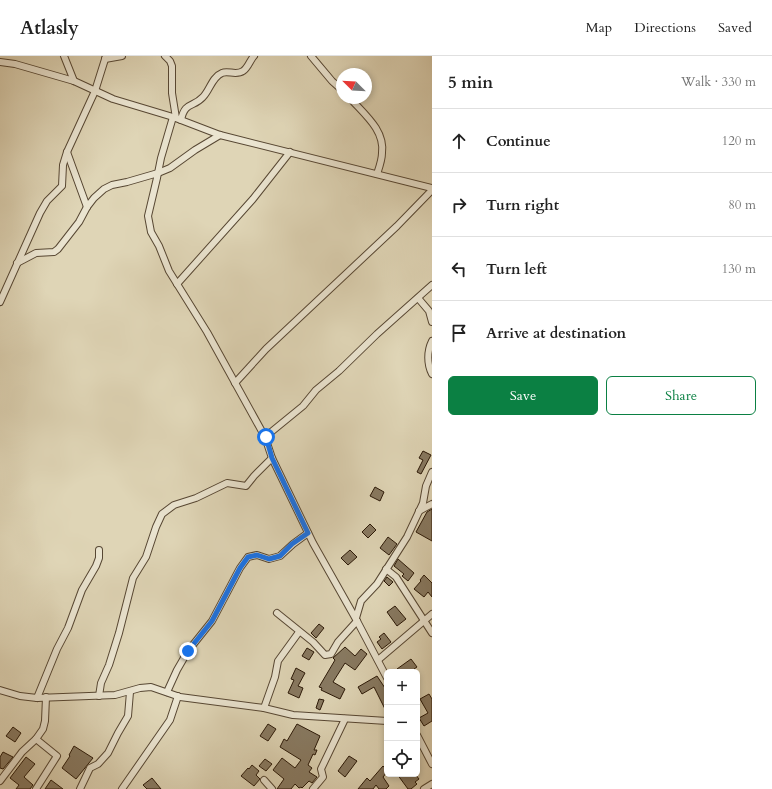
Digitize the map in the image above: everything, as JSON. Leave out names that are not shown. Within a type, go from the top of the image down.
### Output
[{"type":"street","points":[[64,56],[74,81]]},
{"type":"street","points":[[0,302],[40,213],[47,200],[62,186],[63,165],[67,152],[95,91],[106,58],[122,56]]},
{"type":"street","points":[[165,56],[170,61],[172,66],[172,94],[177,118],[161,158],[148,216],[151,232],[159,246],[169,271],[207,332],[266,437],[272,458],[308,533],[384,672]]},
{"type":"street","points":[[177,118],[182,115],[187,106],[203,97],[217,76],[225,72],[236,73],[243,71],[254,56]]},
{"type":"street","points":[[311,56],[336,85]]},
{"type":"street","points":[[0,62],[22,66],[74,81],[113,99],[177,118],[220,135],[432,189],[397,226],[266,349],[235,383]]},
{"type":"street","points":[[355,104],[376,127],[382,139],[382,153],[377,174]]},
{"type":"street","points":[[17,263],[36,253],[54,252],[58,249],[79,222],[94,198],[112,185],[158,173],[170,168],[195,150],[220,135]]},
{"type":"street","points":[[67,152],[87,207]]},
{"type":"street","points":[[177,284],[253,199],[290,152]]},
{"type":"street","points":[[266,437],[303,406],[316,390],[339,371],[377,334],[432,285]]},
{"type":"street","points":[[418,298],[428,311],[432,322]]},
{"type":"street","points":[[432,341],[428,348],[428,354],[429,366],[432,374]]},
{"type":"street","points":[[99,696],[101,683],[109,666],[119,633],[133,578],[148,553],[156,527],[162,514],[174,505],[196,498],[226,483],[246,486],[272,458]]},
{"type":"street","points":[[278,613],[299,632],[313,642],[325,655],[328,656],[331,654],[338,642],[356,619],[361,601],[377,584],[407,537],[419,512],[426,486],[432,472]]},
{"type":"street","points":[[419,512],[432,503],[425,494]]},
{"type":"street","points":[[166,692],[188,651],[212,621],[240,568],[248,557],[257,555],[269,559],[280,556],[292,544],[308,533]]},
{"type":"street","points":[[37,698],[57,648],[68,628],[82,590],[96,566],[100,550]]},
{"type":"street","points":[[386,569],[396,577],[432,633]]},
{"type":"street","points":[[378,660],[432,614]]},
{"type":"street","points":[[264,708],[275,677],[278,662],[299,632]]},
{"type":"street","points":[[0,690],[20,696],[46,698],[115,695],[151,687],[178,696],[264,708],[293,714],[384,721]]},
{"type":"street","points":[[80,789],[90,768],[98,764],[108,752],[128,716],[130,692]]},
{"type":"street","points":[[122,789],[170,720],[178,696]]},
{"type":"street","points":[[0,781],[22,752],[36,739],[43,729],[45,721],[46,698]]},
{"type":"street","points":[[312,789],[323,777],[321,769],[345,719]]},
{"type":"street","points":[[36,739],[57,756],[36,789]]},
{"type":"street","points":[[420,741],[432,764]]},
{"type":"street","points":[[264,780],[272,789]]},
{"type":"street","points":[[424,789],[432,784]]},
{"type":"building","points":[[423,451],[431,455],[421,474],[417,472],[423,460],[419,458]]},
{"type":"building","points":[[375,487],[384,492],[380,501],[370,496]]},
{"type":"building","points":[[432,509],[432,541],[416,532],[427,512]]},
{"type":"building","points":[[370,524],[376,530],[368,538],[362,532]]},
{"type":"building","points":[[388,537],[397,544],[389,555],[380,548]]},
{"type":"building","points":[[350,550],[357,557],[348,565],[341,558]]},
{"type":"building","points":[[398,559],[414,573],[408,581],[402,576],[404,574],[394,566]]},
{"type":"building","points":[[424,575],[432,583],[432,597],[428,592],[424,597],[414,589]]},
{"type":"building","points":[[387,577],[393,582],[389,586],[384,581]]},
{"type":"building","points":[[395,606],[406,619],[397,626],[387,612]]},
{"type":"building","points":[[319,624],[324,628],[316,638],[311,633]]},
{"type":"building","points":[[384,633],[391,642],[382,649],[377,642],[381,639],[379,637]]},
{"type":"building","points":[[345,647],[355,656],[361,649],[367,654],[355,670],[345,663],[333,682],[345,689],[340,699],[321,690],[322,688],[319,687],[335,660],[333,658]]},
{"type":"building","points":[[307,648],[314,652],[309,660],[302,656]]},
{"type":"building","points":[[411,659],[417,667],[414,669],[397,669]]},
{"type":"building","points":[[296,668],[305,673],[298,686],[303,688],[299,698],[288,693],[294,680],[291,679]]},
{"type":"building","points":[[377,676],[384,686],[384,707],[374,687],[362,694],[358,687]]},
{"type":"building","points":[[429,694],[432,699],[432,721],[424,726],[420,717],[428,713],[420,699]]},
{"type":"building","points":[[319,699],[324,700],[320,710],[316,708]]},
{"type":"building","points":[[268,724],[276,729],[268,741],[260,736]]},
{"type":"building","points":[[297,724],[320,736],[314,750],[317,750],[315,755],[313,754],[308,765],[312,768],[309,772],[317,777],[312,783],[309,781],[302,788],[299,788],[295,784],[291,789],[277,789],[284,779],[273,770],[282,758],[295,768],[301,760],[280,747],[284,739],[287,741]]},
{"type":"building","points":[[13,727],[21,733],[15,742],[6,736]]},
{"type":"building","points":[[74,746],[93,758],[76,779],[62,768],[70,756],[69,755]]},
{"type":"building","points":[[3,752],[13,757],[3,769],[0,768],[0,757]]},
{"type":"building","points":[[349,756],[357,761],[345,777],[338,771]]},
{"type":"building","points":[[26,757],[35,764],[24,777],[33,785],[30,789],[16,789],[19,785],[10,778]]},
{"type":"building","points":[[265,759],[272,764],[266,771],[259,766]]},
{"type":"building","points":[[252,765],[259,771],[256,775],[260,779],[254,786],[241,776]]},
{"type":"building","points":[[383,766],[383,777],[389,786],[386,789],[379,789],[376,785],[373,789],[358,789],[367,778],[370,781]]},
{"type":"building","points":[[399,777],[417,777],[419,779],[415,782],[417,784],[411,789],[408,789]]},
{"type":"building","points":[[152,778],[161,789],[147,789],[143,785]]},
{"type":"building","points":[[51,780],[63,789],[45,789]]},
{"type":"route","points":[[188,651],[212,621],[240,568],[248,557],[257,555],[269,559],[280,556],[292,544],[308,533],[272,458],[266,437]]}]
